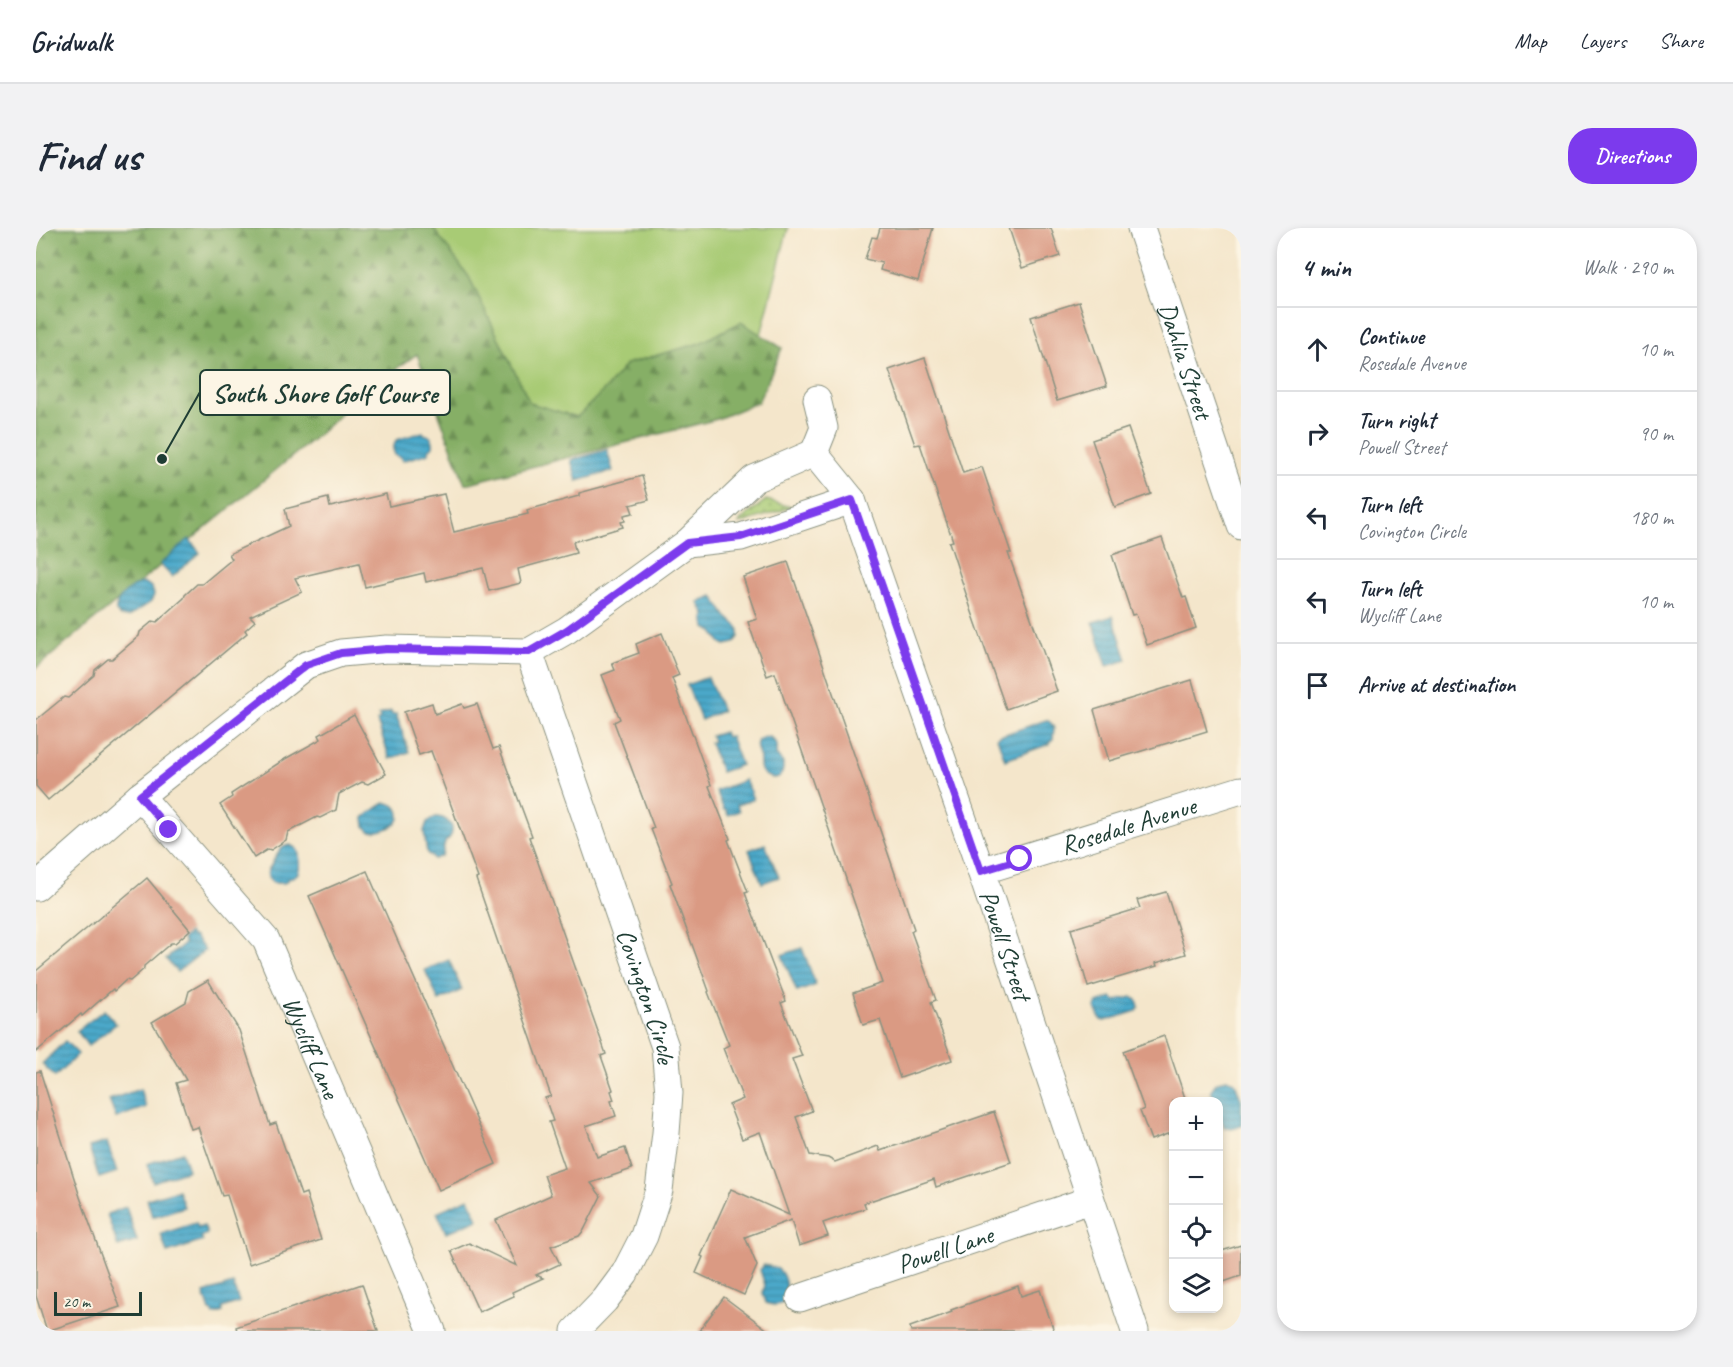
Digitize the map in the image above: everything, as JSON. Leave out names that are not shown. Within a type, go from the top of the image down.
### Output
[{"type":"street","name":"Dahlia Street","points":[[1141,228],[1241,526]]},
{"type":"street","points":[[36,887],[140,796],[306,665],[341,653],[387,649],[529,652],[567,630],[687,543],[754,479],[814,453],[824,428],[817,399]]},
{"type":"street","name":"Powell Street","points":[[814,453],[852,500],[981,871],[1136,1331]]},
{"type":"street","points":[[687,543],[741,537],[852,500]]},
{"type":"street","name":"Covington Circle","points":[[529,652],[665,1047],[669,1093],[659,1190],[644,1236],[625,1273],[612,1291],[575,1331]]},
{"type":"street","name":"Rosedale Avenue","points":[[981,871],[1241,790]]},
{"type":"street","name":"Wycliff Lane","points":[[140,796],[266,940],[432,1331]]},
{"type":"street","name":"Powell Lane","points":[[800,1298],[1090,1200]]},
{"type":"green space","points":[[36,228],[788,228],[761,335],[782,348],[758,402],[717,419],[465,484],[417,354],[367,390],[318,435],[36,668]]},
{"type":"green space","points":[[36,228],[433,228],[469,277],[530,403],[577,417],[626,364],[700,343],[741,322],[782,348],[758,402],[717,419],[465,484],[417,354],[367,390],[318,435],[36,668]]},
{"type":"green space","points":[[766,500],[792,507],[739,524],[741,520]]},
{"type":"water","points":[[423,432],[433,441],[429,453],[402,461],[395,455],[393,449],[396,440]]},
{"type":"water","points":[[607,450],[613,471],[577,481],[571,460]]},
{"type":"water","points":[[189,539],[200,553],[172,577],[160,564]]},
{"type":"water","points":[[140,583],[148,585],[153,590],[154,595],[151,602],[128,617],[120,616],[116,611],[118,602]]},
{"type":"water","points":[[713,596],[726,616],[739,628],[739,637],[734,643],[725,645],[721,643],[713,632],[706,628],[705,614],[699,603]]},
{"type":"water","points":[[1113,616],[1127,660],[1107,666],[1093,622]]},
{"type":"water","points":[[708,677],[722,711],[701,720],[687,685]]},
{"type":"water","points":[[391,711],[392,715],[396,714],[409,752],[390,759],[377,721],[380,719],[379,715]]},
{"type":"water","points":[[1046,720],[1054,727],[1053,739],[1049,744],[1005,760],[997,737]]},
{"type":"water","points":[[724,732],[726,737],[730,736],[741,765],[721,772],[710,743],[713,741],[711,736]]},
{"type":"water","points":[[769,737],[775,742],[776,755],[783,763],[780,776],[774,778],[763,773],[760,766],[757,744],[758,740]]},
{"type":"water","points":[[745,780],[753,799],[737,805],[739,811],[728,815],[716,791]]},
{"type":"water","points":[[385,803],[396,807],[399,819],[386,829],[369,831],[365,826],[364,818]]},
{"type":"water","points":[[436,817],[447,820],[452,833],[445,842],[442,856],[434,859],[427,853],[424,831],[427,822]]},
{"type":"water","points":[[765,844],[779,877],[762,883],[749,850]]},
{"type":"water","points":[[290,845],[299,853],[299,871],[284,883],[273,883],[268,878],[268,870],[279,851]]},
{"type":"water","points":[[189,933],[205,950],[177,972],[166,959],[185,943],[182,939]]},
{"type":"water","points":[[802,948],[816,985],[797,992],[782,955]]},
{"type":"water","points":[[449,960],[462,990],[439,1001],[425,970]]},
{"type":"water","points":[[1132,997],[1137,1000],[1139,1007],[1137,1011],[1105,1021],[1101,1020],[1095,1008],[1097,1003],[1112,998],[1116,1001]]},
{"type":"water","points":[[104,1010],[116,1024],[88,1046],[77,1031]]},
{"type":"water","points":[[65,1041],[78,1054],[55,1077],[42,1064]]},
{"type":"water","points":[[1226,1079],[1235,1082],[1241,1100],[1241,1126],[1232,1129],[1224,1127],[1223,1097],[1214,1097],[1211,1090],[1216,1083]]},
{"type":"water","points":[[140,1089],[146,1107],[116,1118],[109,1100]]},
{"type":"water","points":[[107,1142],[117,1172],[99,1178],[89,1147]]},
{"type":"water","points":[[182,1152],[188,1170],[153,1182],[147,1164]]},
{"type":"water","points":[[178,1190],[184,1207],[152,1217],[147,1199]]},
{"type":"water","points":[[469,1198],[478,1219],[446,1233],[437,1212]]},
{"type":"water","points":[[126,1207],[137,1241],[118,1247],[107,1214]]},
{"type":"water","points":[[196,1223],[198,1228],[204,1226],[207,1234],[201,1237],[203,1241],[167,1253],[161,1234]]},
{"type":"water","points":[[764,1265],[778,1269],[785,1280],[786,1300],[779,1304],[766,1303],[763,1293],[765,1285],[760,1270]]},
{"type":"water","points":[[233,1284],[239,1302],[222,1308],[223,1312],[214,1315],[210,1311],[204,1293]]},
{"type":"building","points":[[880,228],[933,228],[918,281],[880,270],[882,263],[865,259],[872,237],[877,238]]},
{"type":"building","points":[[1009,228],[1051,228],[1060,256],[1022,268]]},
{"type":"building","points":[[1079,302],[1107,386],[1057,401],[1031,317]]},
{"type":"building","points":[[925,358],[963,473],[982,467],[1011,553],[1008,553],[1057,691],[1006,709],[949,542],[953,541],[920,444],[915,445],[889,370]]},
{"type":"building","points":[[1128,428],[1151,494],[1115,507],[1092,440]]},
{"type":"building","points":[[642,476],[649,500],[630,505],[633,513],[624,515],[625,521],[621,522],[623,527],[573,542],[576,553],[518,569],[521,583],[489,591],[483,568],[426,582],[424,573],[365,587],[359,563],[295,578],[302,592],[250,616],[255,621],[245,630],[247,633],[48,800],[36,786],[36,720],[64,697],[68,698],[94,675],[95,670],[108,659],[112,659],[153,621],[157,622],[197,584],[202,584],[232,559],[229,554],[289,526],[285,509],[328,498],[330,507],[386,494],[389,506],[444,494],[454,532],[528,514],[527,510]]},
{"type":"building","points":[[1162,538],[1196,628],[1147,645],[1136,614],[1132,615],[1112,555]]},
{"type":"building","points":[[788,562],[914,929],[911,931],[936,1000],[931,1002],[952,1060],[900,1078],[880,1020],[863,1025],[853,993],[882,983],[775,673],[767,676],[748,622],[757,619],[743,577]]},
{"type":"building","points":[[662,633],[679,675],[672,678],[748,892],[745,893],[786,1001],[781,1003],[802,1056],[792,1059],[812,1111],[796,1117],[810,1155],[828,1158],[835,1162],[878,1146],[880,1151],[994,1112],[1011,1162],[936,1187],[934,1179],[864,1203],[866,1208],[823,1223],[828,1236],[799,1246],[791,1220],[745,1237],[757,1266],[744,1295],[696,1273],[703,1257],[701,1256],[731,1189],[789,1215],[760,1132],[742,1139],[729,1105],[743,1099],[723,1048],[729,1045],[670,884],[672,883],[651,829],[654,828],[614,722],[620,719],[602,675],[615,670],[612,663],[639,653],[636,644]]},
{"type":"building","points":[[1192,680],[1207,731],[1109,761],[1094,710]]},
{"type":"building","points":[[432,703],[435,714],[462,704],[464,708],[477,704],[493,749],[499,747],[532,836],[529,837],[606,1054],[601,1056],[613,1090],[611,1091],[614,1100],[611,1101],[616,1116],[586,1126],[597,1157],[625,1148],[632,1169],[591,1183],[601,1196],[584,1230],[579,1236],[551,1246],[560,1264],[536,1275],[543,1278],[512,1292],[514,1296],[479,1312],[451,1251],[469,1243],[517,1266],[496,1220],[551,1195],[544,1175],[565,1168],[549,1122],[553,1121],[545,1098],[551,1096],[476,879],[478,878],[431,751],[419,755],[404,712]]},
{"type":"building","points":[[354,715],[386,774],[368,784],[362,782],[339,794],[336,810],[288,832],[286,840],[254,858],[220,805],[232,797],[231,794],[321,739],[319,735]]},
{"type":"building","points":[[367,871],[496,1164],[439,1190],[309,896]]},
{"type":"building","points":[[147,878],[190,930],[175,943],[171,943],[130,981],[126,980],[114,991],[113,989],[36,1052],[36,971]]},
{"type":"building","points":[[1166,892],[1186,954],[1156,963],[1157,966],[1088,987],[1071,929],[1140,908],[1137,900]]},
{"type":"building","points":[[208,980],[239,1030],[270,1125],[276,1123],[301,1195],[306,1193],[321,1240],[249,1264],[227,1195],[222,1196],[198,1127],[191,1129],[176,1083],[186,1080],[152,1022],[186,1002],[189,991]]},
{"type":"building","points":[[1164,1036],[1185,1097],[1169,1097],[1169,1133],[1151,1140],[1140,1111],[1144,1109],[1123,1051]]},
{"type":"building","points":[[40,1071],[80,1197],[120,1307],[47,1331],[36,1296],[36,1072]]},
{"type":"building","points":[[1241,1245],[1241,1276],[1223,1282],[1223,1259],[1223,1250]]},
{"type":"building","points":[[362,1284],[378,1331],[237,1331],[236,1327]]},
{"type":"building","points":[[1018,1286],[1021,1296],[1040,1290],[1054,1331],[911,1331],[910,1327]]},
{"type":"building","points":[[724,1297],[769,1331],[699,1331]]},
{"type":"place","name":"South Shore Golf Course","points":[[162,459]]},
{"type":"route","points":[[169,830],[140,796],[306,665],[341,653],[387,649],[529,652],[567,630],[687,543],[741,537],[852,500],[981,871],[1020,859]]}]
